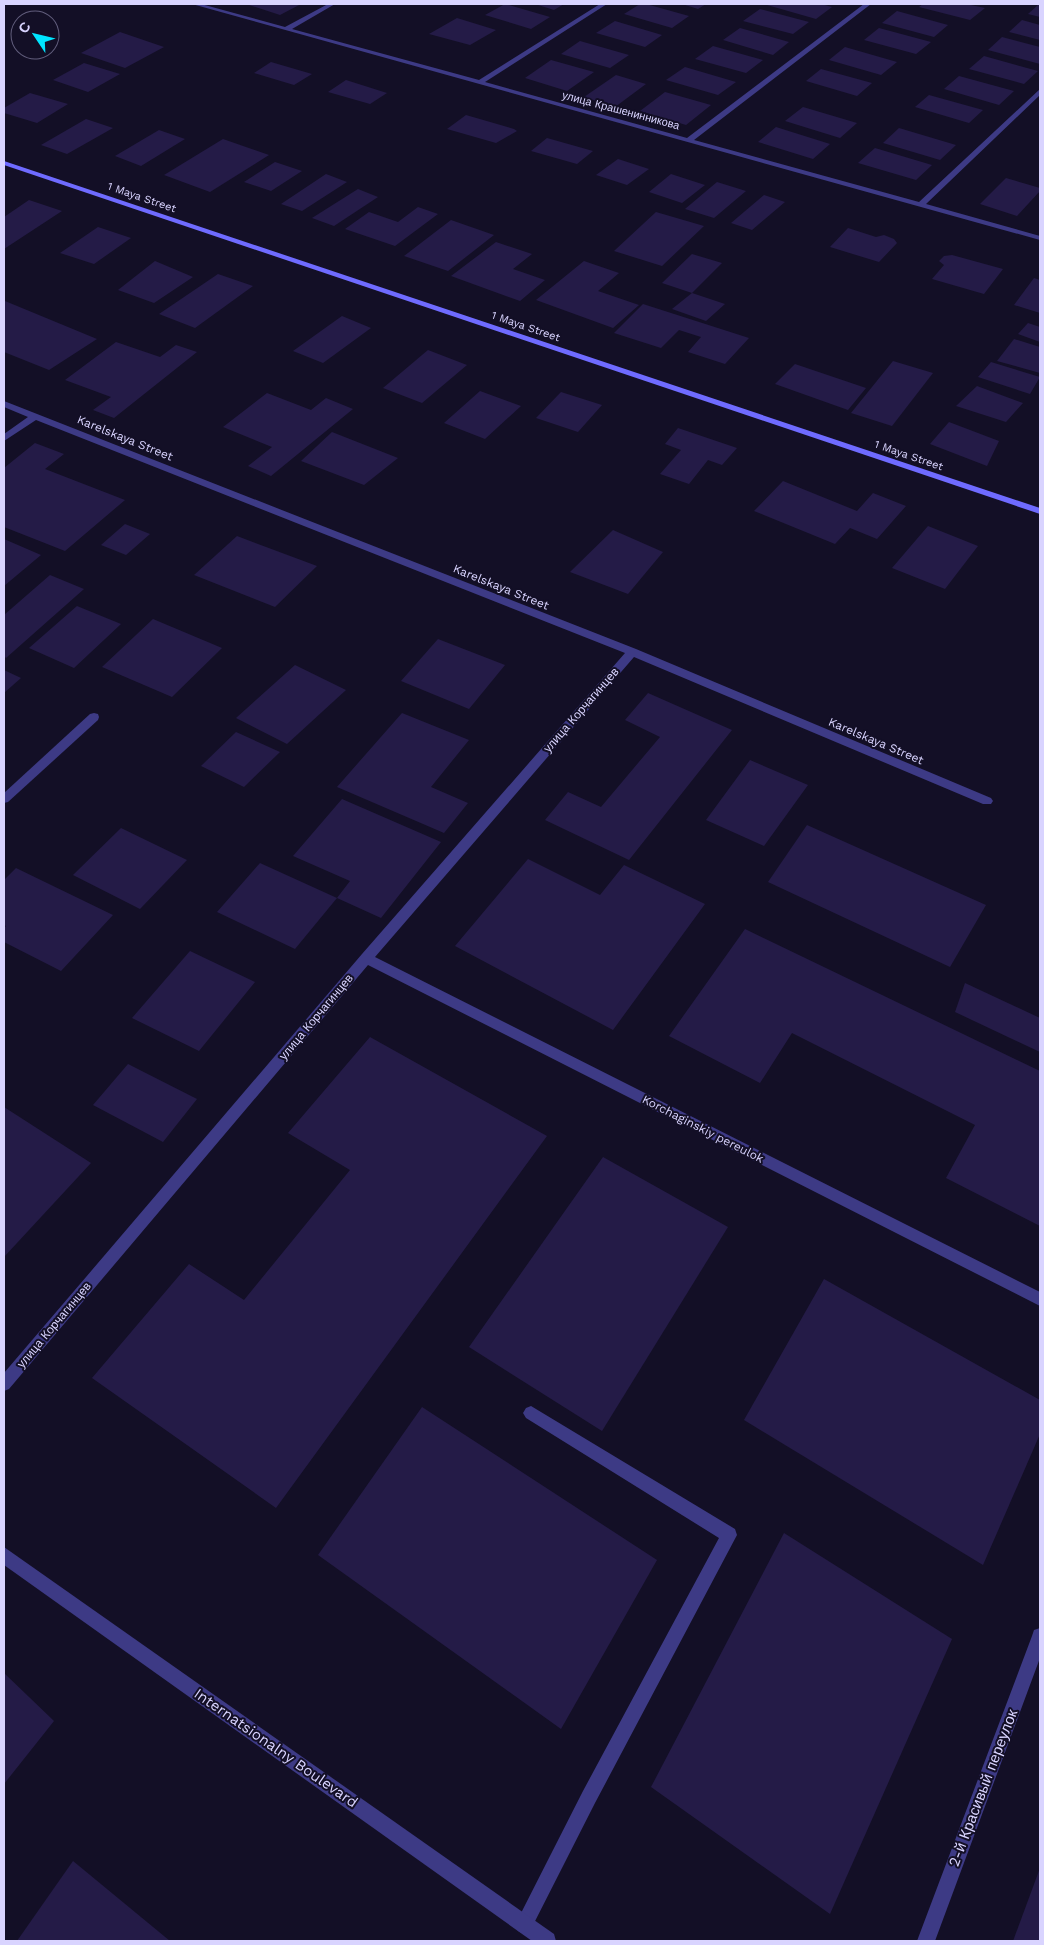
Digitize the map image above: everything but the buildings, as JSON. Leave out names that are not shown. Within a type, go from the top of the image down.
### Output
[{"type":"street","name":"улица Крашенинникова","points":[[195,4],[1040,238]]},
{"type":"street","points":[[286,29],[332,4]]},
{"type":"street","points":[[481,82],[604,4]]},
{"type":"street","points":[[689,140],[868,4]]},
{"type":"street","points":[[921,205],[1040,91]]},
{"type":"street","name":"1 Maya Street","points":[[4,163],[1040,511]]},
{"type":"street","name":"Karelskaya Street","points":[[4,404],[632,652],[987,801]]},
{"type":"street","points":[[4,438],[34,416]]},
{"type":"street","name":"улица Корчагинцев","points":[[4,1384],[366,958],[632,652]]},
{"type":"street","points":[[4,799],[94,717]]},
{"type":"street","name":"Korchaginskiy pereulok","points":[[366,958],[1040,1300]]},
{"type":"street","points":[[524,1925],[589,1797],[729,1535],[531,1413]]},
{"type":"street","name":"Internatsionalny Boulevard","points":[[4,1555],[547,1941]]},
{"type":"street","name":"2-й Красивый переулок","points":[[926,1941],[1040,1636]]}]
